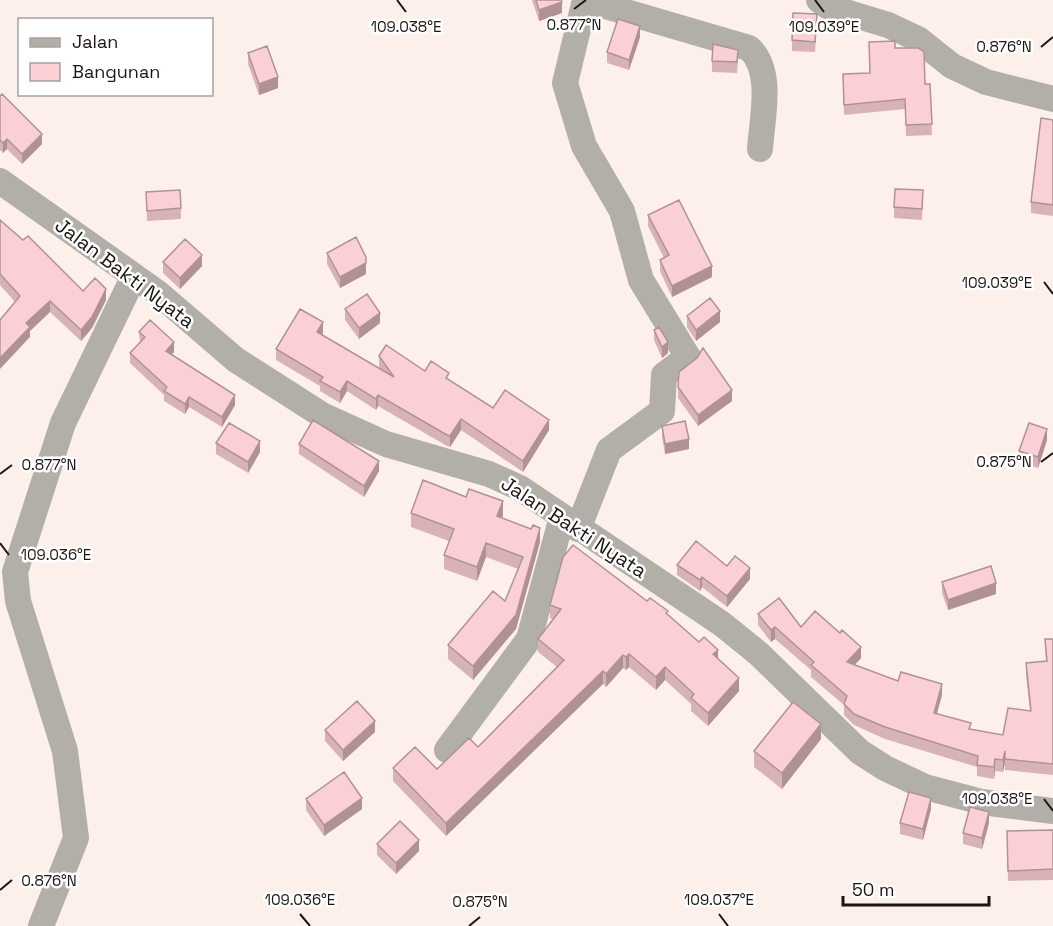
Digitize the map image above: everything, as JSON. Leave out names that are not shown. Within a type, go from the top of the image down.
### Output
[{"type":"street","points":[[447,750],[529,639],[570,523],[609,450],[662,411],[663,375],[688,357],[641,280],[622,212],[584,146],[565,83],[585,0],[749,48],[757,56],[764,72],[760,149]]},
{"type":"street","points":[[819,0],[829,7],[888,25],[918,39],[952,66],[986,82],[1053,99]]},
{"type":"street","name":"Jalan Bakti Nyata","points":[[0,181],[134,276],[236,360],[322,415],[386,444],[489,474],[520,488],[722,624],[776,670],[860,752],[885,768],[925,787],[981,802],[1053,811]]},
{"type":"street","points":[[41,926],[76,838],[65,752],[18,601],[15,572],[63,423],[134,276]]},
{"type":"building","points":[[536,0],[561,0],[562,2],[539,10]]},
{"type":"building","points":[[793,13],[817,14],[815,42],[792,40]]},
{"type":"building","points":[[618,19],[640,26],[629,60],[607,52]]},
{"type":"building","points":[[895,41],[895,48],[918,48],[924,52],[925,84],[930,84],[932,124],[906,125],[905,99],[844,105],[843,74],[870,73],[869,42]]},
{"type":"building","points":[[713,44],[738,50],[737,62],[712,61]]},
{"type":"building","points":[[267,46],[278,77],[259,84],[248,53]]},
{"type":"building","points":[[2,94],[42,134],[22,154],[7,139],[3,143],[0,140],[0,96]]},
{"type":"building","points":[[1041,118],[1053,120],[1053,205],[1031,202]]},
{"type":"building","points":[[895,189],[923,190],[922,209],[894,207]]},
{"type":"building","points":[[180,190],[181,208],[147,211],[146,192]]},
{"type":"building","points":[[679,200],[712,266],[672,286],[660,260],[669,255],[648,215]]},
{"type":"building","points":[[0,220],[23,240],[28,236],[83,291],[95,278],[106,289],[92,317],[81,330],[50,301],[26,323],[30,327],[0,358],[0,320],[20,296],[0,274]]},
{"type":"building","points":[[356,237],[366,257],[366,263],[340,277],[327,253]]},
{"type":"building","points":[[185,239],[202,255],[180,278],[163,262]]},
{"type":"building","points":[[367,294],[380,313],[359,328],[345,309]]},
{"type":"building","points":[[710,298],[720,311],[696,330],[687,316]]},
{"type":"building","points":[[300,309],[323,322],[317,332],[394,377],[379,356],[386,345],[425,371],[431,361],[449,373],[446,378],[493,408],[505,390],[549,420],[523,461],[461,419],[450,436],[378,395],[376,399],[347,381],[340,392],[320,381],[323,377],[276,349]]},
{"type":"building","points":[[150,320],[174,342],[166,351],[235,395],[222,417],[189,397],[185,404],[164,391],[167,387],[130,353],[145,337],[139,332]]},
{"type":"building","points":[[659,327],[668,342],[662,347],[654,330]]},
{"type":"building","points":[[703,348],[732,390],[698,415],[678,387],[679,372],[697,358]]},
{"type":"building","points":[[313,420],[379,461],[364,486],[299,444]]},
{"type":"building","points":[[685,421],[689,439],[665,444],[662,426]]},
{"type":"building","points":[[229,423],[260,441],[248,462],[216,443]]},
{"type":"building","points":[[1029,423],[1047,429],[1038,457],[1019,451]]},
{"type":"building","points":[[423,480],[466,497],[469,489],[503,501],[497,516],[531,529],[533,525],[540,528],[516,615],[473,666],[448,645],[493,591],[505,601],[523,557],[486,543],[477,567],[444,555],[454,529],[411,513]]},
{"type":"building","points":[[696,541],[727,566],[735,556],[750,568],[727,596],[702,577],[700,580],[677,565]]},
{"type":"building","points":[[573,545],[647,601],[650,598],[668,611],[666,613],[699,642],[704,637],[718,650],[713,654],[739,678],[708,713],[691,698],[694,694],[665,667],[656,677],[629,654],[626,657],[623,655],[606,674],[603,671],[446,823],[393,768],[415,747],[437,769],[469,738],[478,747],[564,660],[538,639],[561,609],[550,605],[563,557]]},
{"type":"building","points":[[991,566],[996,583],[948,600],[942,582]]},
{"type":"building","points":[[779,598],[801,627],[815,611],[840,633],[842,630],[861,647],[847,662],[898,681],[901,672],[942,684],[934,713],[971,723],[969,729],[1003,735],[1008,708],[1031,711],[1026,663],[1047,661],[1045,639],[1053,639],[1053,764],[1005,759],[1005,751],[1003,760],[995,759],[994,767],[977,765],[978,756],[885,727],[854,714],[844,704],[847,696],[811,665],[814,662],[775,627],[771,630],[758,614]]},
{"type":"building","points":[[357,701],[375,721],[343,750],[325,730]]},
{"type":"building","points":[[793,702],[821,724],[782,773],[754,751]]},
{"type":"building","points":[[344,772],[362,798],[324,825],[306,799]]},
{"type":"building","points":[[909,792],[931,798],[923,829],[900,823]]},
{"type":"building","points":[[970,807],[989,812],[982,838],[963,833]]},
{"type":"building","points":[[400,821],[419,840],[396,863],[377,844]]},
{"type":"building","points":[[1053,830],[1053,869],[1008,871],[1007,831]]}]
